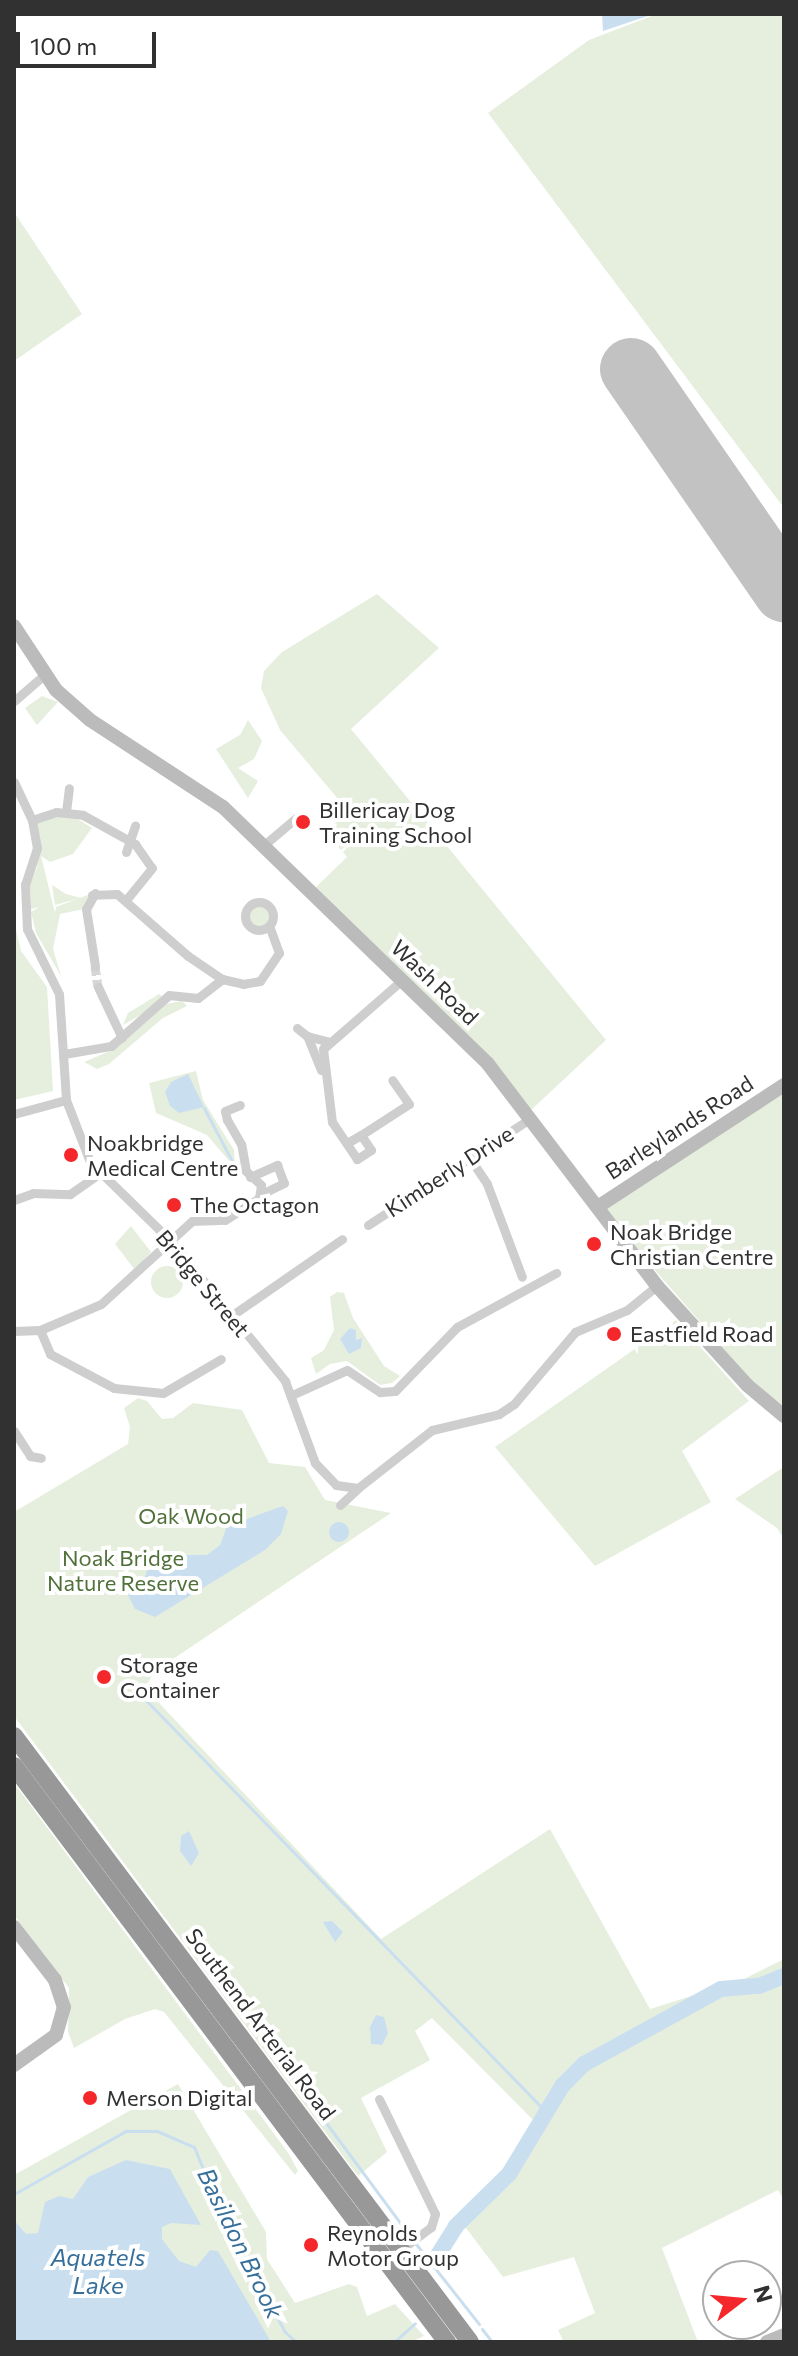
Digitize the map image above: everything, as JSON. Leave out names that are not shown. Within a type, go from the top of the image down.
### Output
[{"type":"highway","name":"Southend Arterial Road","points":[[14,1736],[472,2342]]},
{"type":"highway","name":"Southend Arterial Road","points":[[14,1766],[447,2342]]},
{"type":"street","name":"Wash Road","points":[[14,626],[43,676],[90,720],[194,786],[264,845],[488,1064],[657,1286],[747,1385],[784,1416]]},
{"type":"street","points":[[14,701],[43,676]]},
{"type":"street","name":"Bridge Street","points":[[14,782],[32,820],[37,848],[19,914],[59,994],[66,1100],[97,1175],[171,1241],[292,1395],[315,1463],[336,1485],[362,1485]]},
{"type":"street","points":[[66,812],[69,788]]},
{"type":"street","points":[[32,820],[66,812],[130,841],[152,868],[126,900]]},
{"type":"street","points":[[264,845],[296,818]]},
{"type":"street","points":[[126,852],[135,826]]},
{"type":"street","points":[[95,966],[86,909],[93,894],[110,891],[126,900],[188,956],[222,979],[243,984],[260,981],[279,953],[269,926]]},
{"type":"street","points":[[64,1054],[103,1049],[122,1038],[169,995],[198,998],[222,979]]},
{"type":"street","points":[[361,1135],[371,1150],[357,1159],[327,1109],[321,1058],[329,1042],[402,980]]},
{"type":"street","points":[[98,987],[122,1038]]},
{"type":"street","points":[[297,1028],[307,1036],[329,1042]]},
{"type":"street","points":[[307,1036],[322,1073]]},
{"type":"street","points":[[347,1143],[409,1104],[392,1080]]},
{"type":"street","name":"Barleylands Road","points":[[599,1206],[784,1085]]},
{"type":"street","points":[[14,1114],[66,1100]]},
{"type":"street","points":[[240,1105],[225,1111],[250,1177],[261,1185],[260,1196],[271,1208]]},
{"type":"street","name":"Kimberly Drive","points":[[368,1225],[531,1118]]},
{"type":"street","points":[[469,1157],[497,1203],[496,1220],[522,1277]]},
{"type":"street","points":[[14,1331],[40,1330],[101,1304],[192,1221],[225,1220],[284,1183],[277,1165],[250,1177]]},
{"type":"street","points":[[14,1200],[33,1193],[70,1194],[97,1175]]},
{"type":"street","points":[[231,1316],[342,1239]]},
{"type":"street","points":[[292,1395],[347,1370],[380,1392],[395,1391],[457,1327],[556,1273]]},
{"type":"street","points":[[340,1505],[432,1430],[499,1414],[582,1327],[627,1310],[657,1286]]},
{"type":"street","points":[[40,1330],[50,1354],[114,1388],[163,1393],[221,1359]]},
{"type":"street","points":[[14,1431],[30,1456],[41,1458]]},
{"type":"street","points":[[14,1927],[55,1980],[64,2007],[56,2035],[14,2065]]},
{"type":"street","points":[[379,2099],[435,2214],[431,2227],[401,2250]]},
{"type":"street","points":[[767,2342],[784,2335]]},
{"type":"green space","points":[[657,14],[784,14],[784,508],[488,113],[589,40]]},
{"type":"green space","points":[[14,212],[82,314],[14,361]]},
{"type":"green space","points":[[377,594],[439,648],[351,729],[606,1040],[530,1111],[313,890],[347,857],[343,852],[365,830],[341,850],[325,832],[349,812],[280,730],[261,688],[264,671],[282,652]]},
{"type":"green space","points":[[42,696],[58,702],[37,725],[25,708]]},
{"type":"green space","points":[[248,720],[262,741],[254,759],[238,768],[258,781],[248,798],[216,749],[240,735]]},
{"type":"green space","points":[[70,814],[92,828],[73,854],[50,862],[41,856],[55,913],[56,907],[93,893],[84,909],[60,914],[53,949],[61,976],[36,933],[31,912],[39,907],[31,909],[30,883],[37,867],[34,823]]},
{"type":"green space","points":[[52,885],[66,894],[81,898],[55,905]]},
{"type":"green space","points":[[259,902],[269,906],[273,916],[269,926],[259,930],[249,926],[245,916],[249,906]]},
{"type":"green space","points":[[14,920],[21,951],[47,987],[53,1091],[14,1100]]},
{"type":"green space","points":[[159,994],[162,996],[146,1012],[123,1025],[128,1013]]},
{"type":"green space","points":[[182,1001],[187,1006],[163,1018],[109,1064],[97,1069],[84,1062],[110,1051],[166,1004]]},
{"type":"green space","points":[[196,1071],[203,1100],[234,1150],[235,1168],[207,1135],[156,1113],[149,1083]]},
{"type":"green space","points":[[784,1084],[784,1406],[756,1386],[599,1206]]},
{"type":"green space","points":[[131,1226],[151,1252],[135,1270],[115,1244]]},
{"type":"green space","points":[[167,1266],[178,1271],[183,1282],[178,1293],[167,1298],[156,1293],[151,1282],[156,1271]]},
{"type":"green space","points":[[337,1292],[344,1293],[353,1318],[384,1366],[400,1376],[392,1383],[380,1385],[347,1361],[330,1364],[316,1374],[311,1358],[324,1350],[334,1330],[330,1297]]},
{"type":"green space","points":[[676,1320],[749,1401],[682,1451],[711,1502],[595,1566],[495,1447]]},
{"type":"green space","points":[[138,1398],[147,1401],[162,1419],[173,1418],[193,1403],[242,1410],[269,1463],[305,1467],[325,1500],[391,1513],[155,1671],[145,1688],[381,1939],[550,1829],[650,2009],[742,1980],[784,1959],[784,2200],[778,2190],[662,2248],[698,2342],[564,2342],[558,2330],[595,2313],[574,2257],[503,2277],[457,2216],[503,2174],[534,2121],[432,2018],[415,2031],[430,2060],[361,2098],[387,2152],[358,2176],[14,1716],[14,1512],[128,1444],[130,1427],[124,1408]]},
{"type":"green space","points":[[784,1467],[784,1539],[777,1528],[735,1499]]},
{"type":"green space","points":[[14,1783],[289,2154],[298,2171],[295,2175],[164,2012],[155,2009],[125,2019],[74,2048],[68,2032],[69,1988],[14,1915]]},
{"type":"green space","points":[[178,2084],[266,2232],[267,2259],[295,2303],[349,2284],[357,2287],[367,2316],[395,2304],[424,2336],[411,2342],[14,2342],[14,2175]]},
{"type":"water","points":[[602,14],[654,14],[603,31]]},
{"type":"water","points":[[188,1074],[204,1107],[179,1113],[170,1106],[165,1092],[171,1082]]},
{"type":"water","points":[[350,1328],[356,1330],[356,1340],[362,1338],[361,1348],[349,1354],[340,1339]]},
{"type":"water","points":[[283,1506],[288,1511],[281,1534],[265,1550],[155,1617],[135,1609],[126,1591],[145,1576],[150,1563],[171,1555],[207,1555],[220,1545],[227,1526]]},
{"type":"water","points":[[339,1522],[346,1525],[349,1532],[346,1539],[339,1542],[332,1539],[329,1532],[332,1525]]},
{"type":"water","points":[[189,1831],[199,1853],[191,1866],[180,1851],[181,1836]]},
{"type":"water","points":[[332,1921],[343,1932],[335,1942],[323,1922]]},
{"type":"water","points":[[376,2015],[384,2017],[388,2033],[382,2045],[371,2044],[370,2027]]},
{"type":"water","name":"Aquatels Lake","points":[[126,2160],[170,2169],[201,2225],[171,2223],[162,2227],[162,2239],[179,2261],[196,2267],[210,2250],[218,2251],[271,2342],[14,2342],[14,2220],[26,2234],[38,2233],[45,2202],[59,2196],[73,2199],[88,2177]]},
{"type":"waterway","points":[[204,1108],[233,1163]]},
{"type":"waterway","points":[[137,1691],[548,2114]]},
{"type":"waterway","name":"Basildon Brook","points":[[438,2255],[456,2226],[509,2174],[562,2086],[584,2064],[721,1989],[759,1986],[784,1976]]},
{"type":"waterway","points":[[284,2066],[410,2236]]},
{"type":"waterway","name":"Basildon Brook","points":[[14,2194],[126,2131],[157,2131],[194,2147],[220,2210],[285,2332],[296,2342]]},
{"type":"waterway","points":[[416,2244],[479,2324]]},
{"type":"waterway","name":"Basildon Brook","points":[[394,2342],[415,2323]]},
{"type":"waterway","points":[[482,2329],[492,2342]]},
{"type":"runway","points":[[631,369],[784,591]]},
{"type":"tunnel","points":[[95,966],[98,987]]},
{"type":"place","name":"Billericay Dog Training School","points":[[303,822]]},
{"type":"place","name":"Noakbridge Medical Centre","points":[[71,1155]]},
{"type":"place","name":"The Octagon","points":[[174,1205]]},
{"type":"place","name":"Noak Bridge Christian Centre","points":[[594,1244]]},
{"type":"place","name":"Eastfield Road","points":[[614,1334]]},
{"type":"place","name":"Storage Container","points":[[104,1677]]},
{"type":"place","name":"Merson Digital","points":[[90,2098]]},
{"type":"place","name":"Reynolds Motor Group","points":[[311,2245]]},
{"type":"park label","name":"Oak Wood","points":[[191,1516]]},
{"type":"park label","name":"Noak Bridge Nature Reserve","points":[[123,1570]]}]
